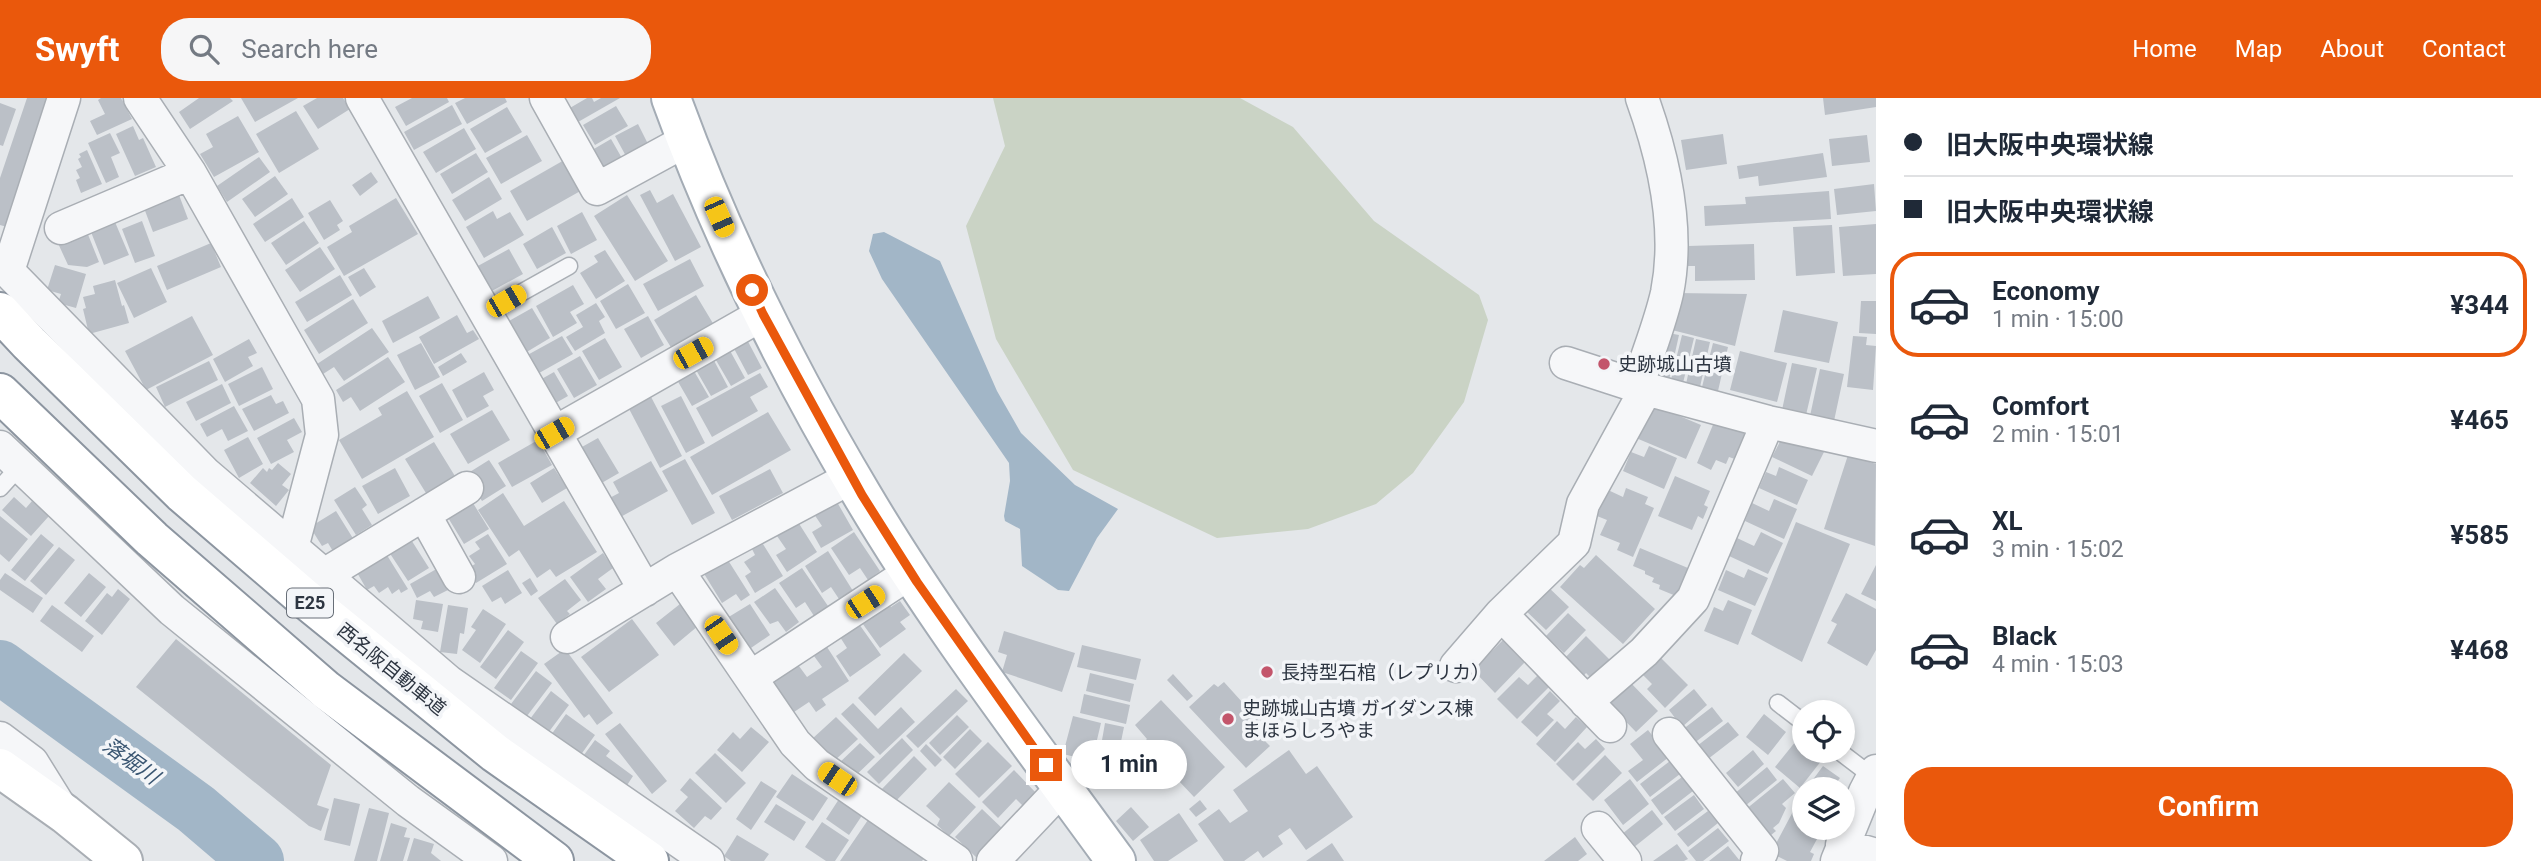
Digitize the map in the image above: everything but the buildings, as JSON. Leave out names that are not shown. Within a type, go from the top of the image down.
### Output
[{"type":"main road","points":[[671,98],[763,314],[852,477],[911,572],[1116,861]]},
{"type":"main road","name":"西名阪自動車道","points":[[0,312],[182,494],[303,597],[495,753],[649,861]]},
{"type":"main road","points":[[0,393],[152,539],[326,691],[554,861]]},
{"type":"main road","points":[[0,768],[65,814],[123,861]]},
{"type":"street","points":[[64,98],[4,267],[205,474],[449,682],[708,861]]},
{"type":"street","points":[[140,98],[190,173],[318,399],[322,435],[292,548]]},
{"type":"street","points":[[362,98],[645,590]]},
{"type":"street","points":[[546,98],[597,189],[687,140]]},
{"type":"street","points":[[1456,666],[1501,614],[1574,542],[1583,504],[1642,387],[1667,293],[1672,240],[1666,184],[1652,125],[1642,98]]},
{"type":"street","points":[[61,228],[190,173]]},
{"type":"street","points":[[554,433],[763,314]]},
{"type":"street","points":[[1566,363],[1768,422],[1876,446]]},
{"type":"street","points":[[1586,702],[1644,652],[1693,599],[1768,422]]},
{"type":"street","points":[[7,467],[172,610],[408,801],[491,861]]},
{"type":"street","points":[[567,637],[677,570],[852,477]]},
{"type":"street","points":[[324,575],[467,488]]},
{"type":"street","points":[[424,514],[459,577]]},
{"type":"street","points":[[677,570],[795,743],[817,765],[956,861]]},
{"type":"street","points":[[751,677],[911,572]]},
{"type":"street","points":[[1501,614],[1609,726]]},
{"type":"street","points":[[1669,734],[1762,851],[1757,861]]},
{"type":"street","points":[[0,738],[32,762],[65,814]]},
{"type":"street","points":[[1874,774],[1839,853],[1876,855]]},
{"type":"street","points":[[993,861],[1063,787]]},
{"type":"street","points":[[1598,828],[1625,861]]},
{"type":"lane","points":[[485,313],[569,266]]},
{"type":"lane","points":[[1778,703],[1792,714]]},
{"type":"lane","points":[[1855,762],[1874,774]]},
{"type":"green space","points":[[993,98],[1240,98],[1293,127],[1374,221],[1479,295],[1488,320],[1464,402],[1413,473],[1376,504],[1308,529],[1217,538],[1073,470],[996,339],[966,226],[1005,146]]},
{"type":"water","points":[[884,232],[940,261],[997,391],[1021,433],[1075,485],[1118,509],[1097,538],[1069,591],[1058,590],[1022,566],[1020,529],[1005,521],[1004,516],[1010,481],[1009,463],[882,279],[869,251],[873,234]]},
{"type":"waterway","name":"落堀川","points":[[0,667],[196,809],[257,861]]},
{"type":"place","name":"史跡城山古墳","points":[[1604,364]]},
{"type":"place","name":"長持型石棺（レプリカ）","points":[[1267,672]]},
{"type":"place","name":"史跡城山古墳 ガイダンス棟 まほらしろやま","points":[[1228,719]]},
{"type":"route","points":[[752,290],[862,495],[917,582],[1046,765]]}]
